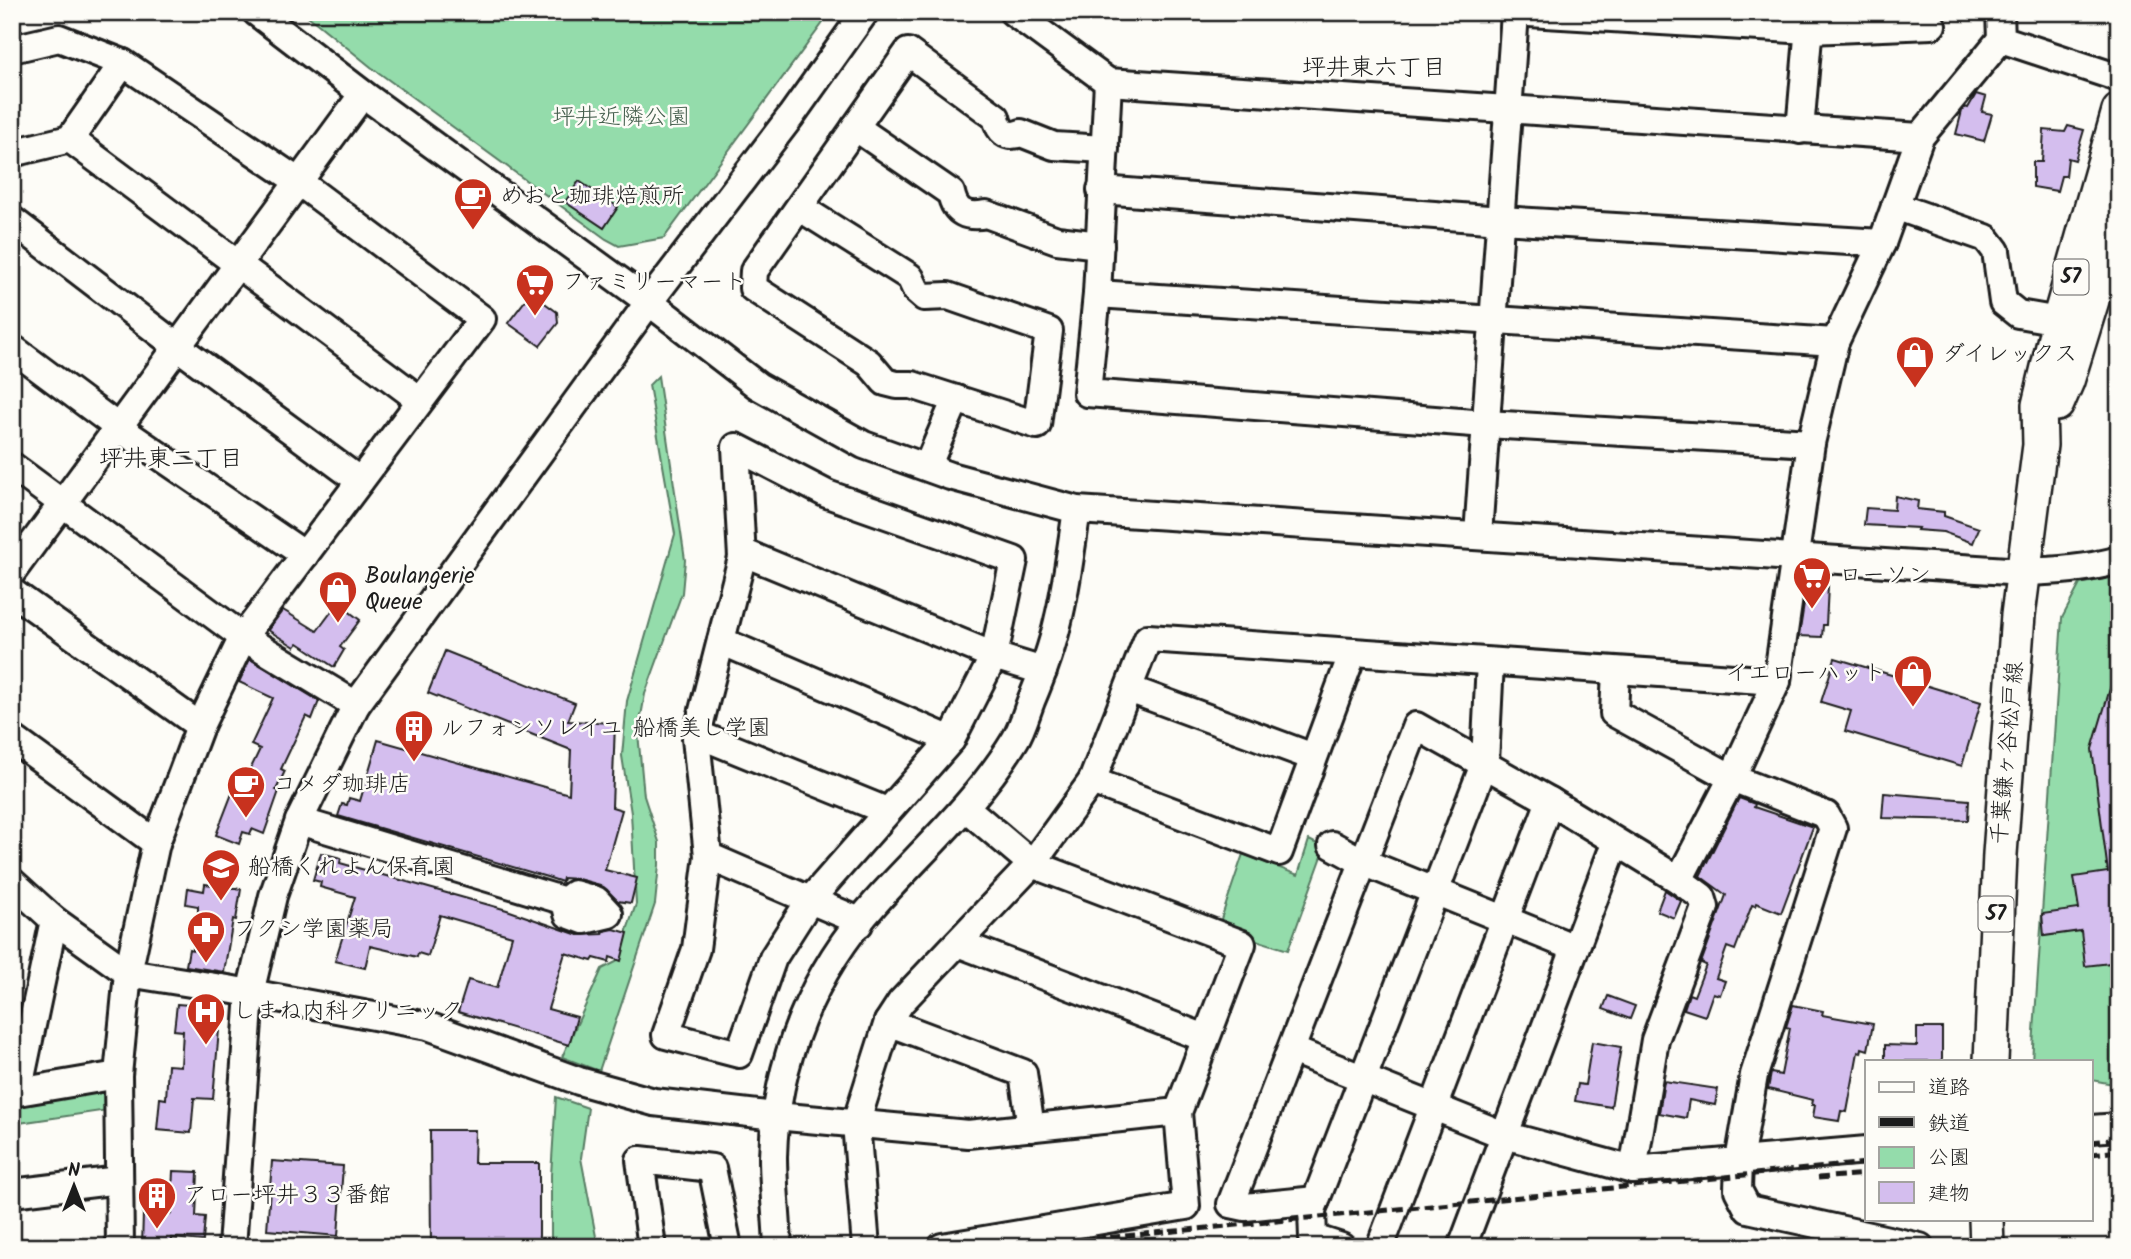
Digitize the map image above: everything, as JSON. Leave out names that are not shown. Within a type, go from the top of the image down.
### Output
[{"type":"main road","name":"千葉鎌ヶ谷松戸線","points":[[1991,1060],[1995,918],[2023,572],[2040,445],[2039,405],[2059,321],[2119,111]]},
{"type":"main road","name":"千葉鎌ヶ谷松戸線","points":[[2040,445],[2067,381],[2119,213]]},
{"type":"main road","points":[[1986,1220],[1987,1247]]},
{"type":"street","points":[[256,12],[363,94],[649,302],[758,386],[864,444],[950,476],[1077,510],[2023,572],[2064,571],[2119,560]]},
{"type":"street","points":[[233,1247],[250,993],[273,896],[299,821],[356,705],[649,302],[791,116],[865,12]]},
{"type":"street","points":[[1013,12],[1108,82],[1800,131],[1920,137]]},
{"type":"street","points":[[1478,535],[1513,12],[1932,25]]},
{"type":"street","points":[[1679,880],[1732,778],[1777,681],[1811,443],[1835,342],[1882,243],[1920,137],[2001,40],[2000,12]]},
{"type":"street","points":[[1800,131],[1809,21]]},
{"type":"street","points":[[12,50],[58,38],[123,63],[299,182],[482,319],[243,638],[200,726],[156,843],[128,973],[118,1075],[120,1247]]},
{"type":"street","points":[[2001,40],[2119,78]]},
{"type":"street","points":[[799,207],[910,276],[933,279],[948,296],[1049,331],[1037,425],[912,385],[903,370],[893,363],[869,363],[752,288],[754,271],[855,127],[908,52],[996,117],[1013,117],[1019,123],[1021,133],[1054,146],[1105,149]]},
{"type":"street","points":[[12,153],[69,139],[123,63]]},
{"type":"street","points":[[1108,82],[1097,294],[1087,393],[1486,424],[1811,443]]},
{"type":"street","points":[[12,572],[363,94]]},
{"type":"street","points":[[855,127],[951,193],[964,192],[972,196],[986,214],[1057,240],[1100,245]]},
{"type":"street","points":[[69,139],[420,400]]},
{"type":"street","points":[[1101,190],[1500,220],[1882,243]]},
{"type":"street","points":[[1895,206],[1986,238],[1996,251],[2003,302],[2018,314],[2059,321]]},
{"type":"street","points":[[12,220],[360,481]]},
{"type":"street","points":[[1097,294],[1835,342]]},
{"type":"street","points":[[12,348],[119,428],[305,555]]},
{"type":"street","points":[[928,467],[956,399]]},
{"type":"street","points":[[736,447],[827,494],[1014,560],[994,656],[951,740],[810,900],[773,958],[739,1054],[666,1035],[695,949],[708,856],[697,734],[721,641],[742,552],[736,447]]},
{"type":"street","points":[[12,466],[243,638],[356,705]]},
{"type":"street","points":[[778,1247],[773,1158],[776,1116],[780,1085],[803,1013],[824,973],[875,903],[966,807],[1016,739],[1043,671],[1059,619],[1077,510]]},
{"type":"street","points":[[742,552],[994,656],[1043,671]]},
{"type":"street","points":[[12,592],[200,726]]},
{"type":"street","points":[[866,1247],[856,1123],[888,1022],[901,1002],[1032,864],[1092,781],[1148,638],[1777,681]]},
{"type":"street","points":[[721,641],[951,740]]},
{"type":"street","points":[[1092,781],[1279,852],[1353,652]]},
{"type":"street","points":[[1341,1247],[1313,1238],[1312,1210],[1485,762],[1490,662]]},
{"type":"street","points":[[1616,671],[1614,713],[1732,778],[1826,815],[1833,828],[1754,1075],[1739,1161],[1738,1190],[1748,1209],[1920,1247]]},
{"type":"street","points":[[1129,689],[1313,757]]},
{"type":"street","points":[[1316,1200],[1245,1207],[1231,1204],[1416,726],[1485,762],[1679,880],[1702,897],[1704,907],[1655,1040],[1633,1170]]},
{"type":"street","points":[[697,734],[887,811]]},
{"type":"street","points":[[12,738],[156,843]]},
{"type":"street","points":[[1380,1247],[1550,801]]},
{"type":"street","points":[[942,1247],[1186,1206],[1178,1112],[1242,944],[1032,864],[966,807]]},
{"type":"street","points":[[299,821],[565,901]]},
{"type":"street","points":[[1332,845],[1363,862],[1575,948]]},
{"type":"street","points":[[1462,1247],[1611,854]]},
{"type":"street","points":[[708,856],[850,917],[859,924]]},
{"type":"street","points":[[12,882],[54,920],[128,973],[428,1026],[579,1081],[654,1102],[968,1134],[1178,1112]]},
{"type":"street","points":[[54,920],[15,1092],[118,1075]]},
{"type":"street","points":[[958,943],[1205,1038]]},
{"type":"street","points":[[888,1022],[1023,1073],[1031,1128]]},
{"type":"street","points":[[1292,1050],[1504,1135],[1633,1170],[1865,1150]]},
{"type":"street","points":[[2092,1129],[2119,1127]]},
{"type":"street","points":[[652,1247],[640,1160],[712,1168],[727,1247]]},
{"type":"street","points":[[12,1193],[119,1180]]},
{"type":"green space","name":"坪井近隣公園","points":[[303,12],[831,12],[664,238],[619,246],[371,67]]},
{"type":"green space","points":[[658,376],[685,560],[682,593],[645,694],[638,733],[644,796],[659,842],[655,904],[599,1071],[562,1057],[602,969],[616,962],[636,904],[631,813],[622,756],[627,701],[675,534],[649,385]]},
{"type":"green space","points":[[2119,576],[2119,1085],[2092,1080],[2092,1060],[2032,1060],[2062,618],[2080,584]]},
{"type":"green space","points":[[1309,840],[1325,848],[1288,950],[1218,928],[1243,854],[1298,875]]},
{"type":"green space","points":[[107,1086],[108,1110],[12,1124],[12,1102]]},
{"type":"green space","points":[[556,1097],[588,1108],[581,1158],[598,1247],[551,1247],[551,1175]]},
{"type":"building","points":[[1976,94],[1986,97],[1982,112],[1992,114],[1984,141],[1956,134],[1962,111],[1965,107],[1968,108]]},
{"type":"building","points":[[2068,126],[2084,130],[2075,160],[2068,158],[2066,176],[2061,176],[2057,191],[2033,187],[2033,162],[2042,162],[2044,130],[2065,132]]},
{"type":"building","points":[[579,181],[618,207],[604,228],[565,202]]},
{"type":"building","name":"ファミリーマート","points":[[531,293],[557,312],[558,323],[540,346],[508,323]]},
{"type":"building","points":[[1895,496],[1918,501],[1917,509],[1944,512],[1944,516],[1979,528],[1973,543],[1943,532],[1864,525],[1866,508],[1894,510]]},
{"type":"building","points":[[1807,585],[1828,586],[1826,625],[1823,625],[1822,637],[1799,636]]},
{"type":"building","points":[[338,603],[360,620],[340,647],[344,650],[334,667],[298,643],[295,647],[268,630],[283,610],[317,631]]},
{"type":"building","name":"ルフォンソレイユ 船橋美し学園","points":[[445,651],[575,703],[568,721],[615,723],[612,807],[622,810],[605,870],[637,878],[631,903],[618,901],[600,885],[578,879],[563,878],[562,882],[338,816],[342,804],[347,805],[349,798],[360,801],[378,740],[569,794],[571,750],[428,693]]},
{"type":"building","points":[[1835,658],[1981,702],[1962,766],[1845,731],[1851,711],[1821,702]]},
{"type":"building","points":[[250,659],[319,701],[312,719],[306,716],[281,769],[285,771],[276,790],[279,791],[264,834],[252,829],[250,834],[243,832],[239,844],[216,835],[233,791],[239,793],[260,749],[251,745],[273,698],[239,682]]},
{"type":"building","points":[[2115,672],[2119,672],[2119,743],[2116,750],[2119,769],[2119,962],[2085,966],[2081,931],[2044,936],[2042,914],[2079,909],[2074,877],[2108,872],[2092,749]]},
{"type":"building","points":[[1884,793],[1969,800],[1968,820],[1882,818]]},
{"type":"building","points":[[1739,798],[1755,804],[1754,807],[1813,827],[1781,913],[1756,903],[1755,906],[1752,905],[1735,950],[1727,947],[1716,978],[1725,981],[1720,995],[1713,993],[1705,1016],[1684,1009],[1689,994],[1694,996],[1706,965],[1701,963],[1726,895],[1700,876]]},
{"type":"building","points":[[321,853],[341,858],[340,863],[507,910],[578,935],[603,934],[604,931],[614,929],[628,933],[621,961],[610,957],[609,962],[594,958],[592,961],[565,953],[548,1009],[577,1017],[569,1045],[458,1012],[468,980],[497,988],[512,936],[440,915],[428,956],[418,953],[417,957],[370,946],[365,968],[335,961],[355,897],[320,887],[321,882],[313,880]]},
{"type":"building","points":[[205,884],[241,889],[224,972],[186,966],[189,949],[193,950],[198,914],[198,906],[186,904],[188,888],[204,891]]},
{"type":"building","points":[[1665,890],[1681,901],[1674,918],[1657,911]]},
{"type":"building","points":[[1608,996],[1635,1006],[1630,1019],[1603,1009]]},
{"type":"building","points":[[177,1004],[215,1007],[214,1018],[220,1018],[213,1099],[194,1098],[191,1133],[157,1130],[160,1098],[166,1099],[168,1065],[181,1066],[183,1031],[174,1030]]},
{"type":"building","points":[[1793,1005],[1823,1011],[1822,1015],[1873,1024],[1868,1050],[1862,1048],[1861,1053],[1858,1052],[1847,1112],[1841,1111],[1839,1121],[1813,1117],[1813,1100],[1768,1089],[1771,1073],[1781,1075],[1790,1028],[1786,1027]]},
{"type":"building","points":[[1917,1028],[1942,1028],[1942,1060],[1885,1060],[1885,1045],[1917,1046]]},
{"type":"building","points":[[1592,1042],[1621,1047],[1611,1107],[1575,1101],[1578,1084],[1585,1085]]},
{"type":"building","points":[[1664,1081],[1718,1089],[1715,1105],[1689,1100],[1686,1118],[1659,1113]]},
{"type":"building","points":[[430,1130],[475,1130],[474,1163],[539,1163],[539,1247],[431,1247]]},
{"type":"building","points":[[272,1161],[343,1166],[338,1236],[267,1230]]},
{"type":"building","points":[[173,1171],[198,1172],[196,1216],[205,1217],[203,1241],[172,1238],[171,1247],[142,1247],[143,1213],[171,1214]]},
{"type":"railway","points":[[2092,1142],[2119,1139]]},
{"type":"railway","points":[[2092,1154],[2119,1151]]},
{"type":"railway","points":[[1051,1247],[1105,1238],[1865,1163]]},
{"type":"railway","points":[[1818,1178],[1865,1174]]},
{"type":"place","name":"めおと珈琲焙煎所","points":[[473,231]]},
{"type":"place","name":"ファミリーマート","points":[[535,317]]},
{"type":"place","name":"ダイレックス","points":[[1915,389]]},
{"type":"place","name":"ローソン","points":[[1812,610]]},
{"type":"place","name":"Boulangerie Queue","points":[[338,624]]},
{"type":"place","name":"イエローハット","points":[[1913,708]]},
{"type":"place","name":"ルフォンソレイユ 船橋美し学園","points":[[414,763]]},
{"type":"place","name":"コメダ珈琲店","points":[[246,819]]},
{"type":"place","name":"船橋くれよん保育園","points":[[221,902]]},
{"type":"place","name":"フクシ学園薬局","points":[[206,964]]},
{"type":"place","name":"しまね内科クリニック","points":[[206,1046]]},
{"type":"place","name":"アロー坪井３３番館","points":[[157,1230]]},
{"type":"district","name":"坪井東六丁目","points":[[1374,68]]},
{"type":"district","name":"坪井東二丁目","points":[[171,459]]}]
